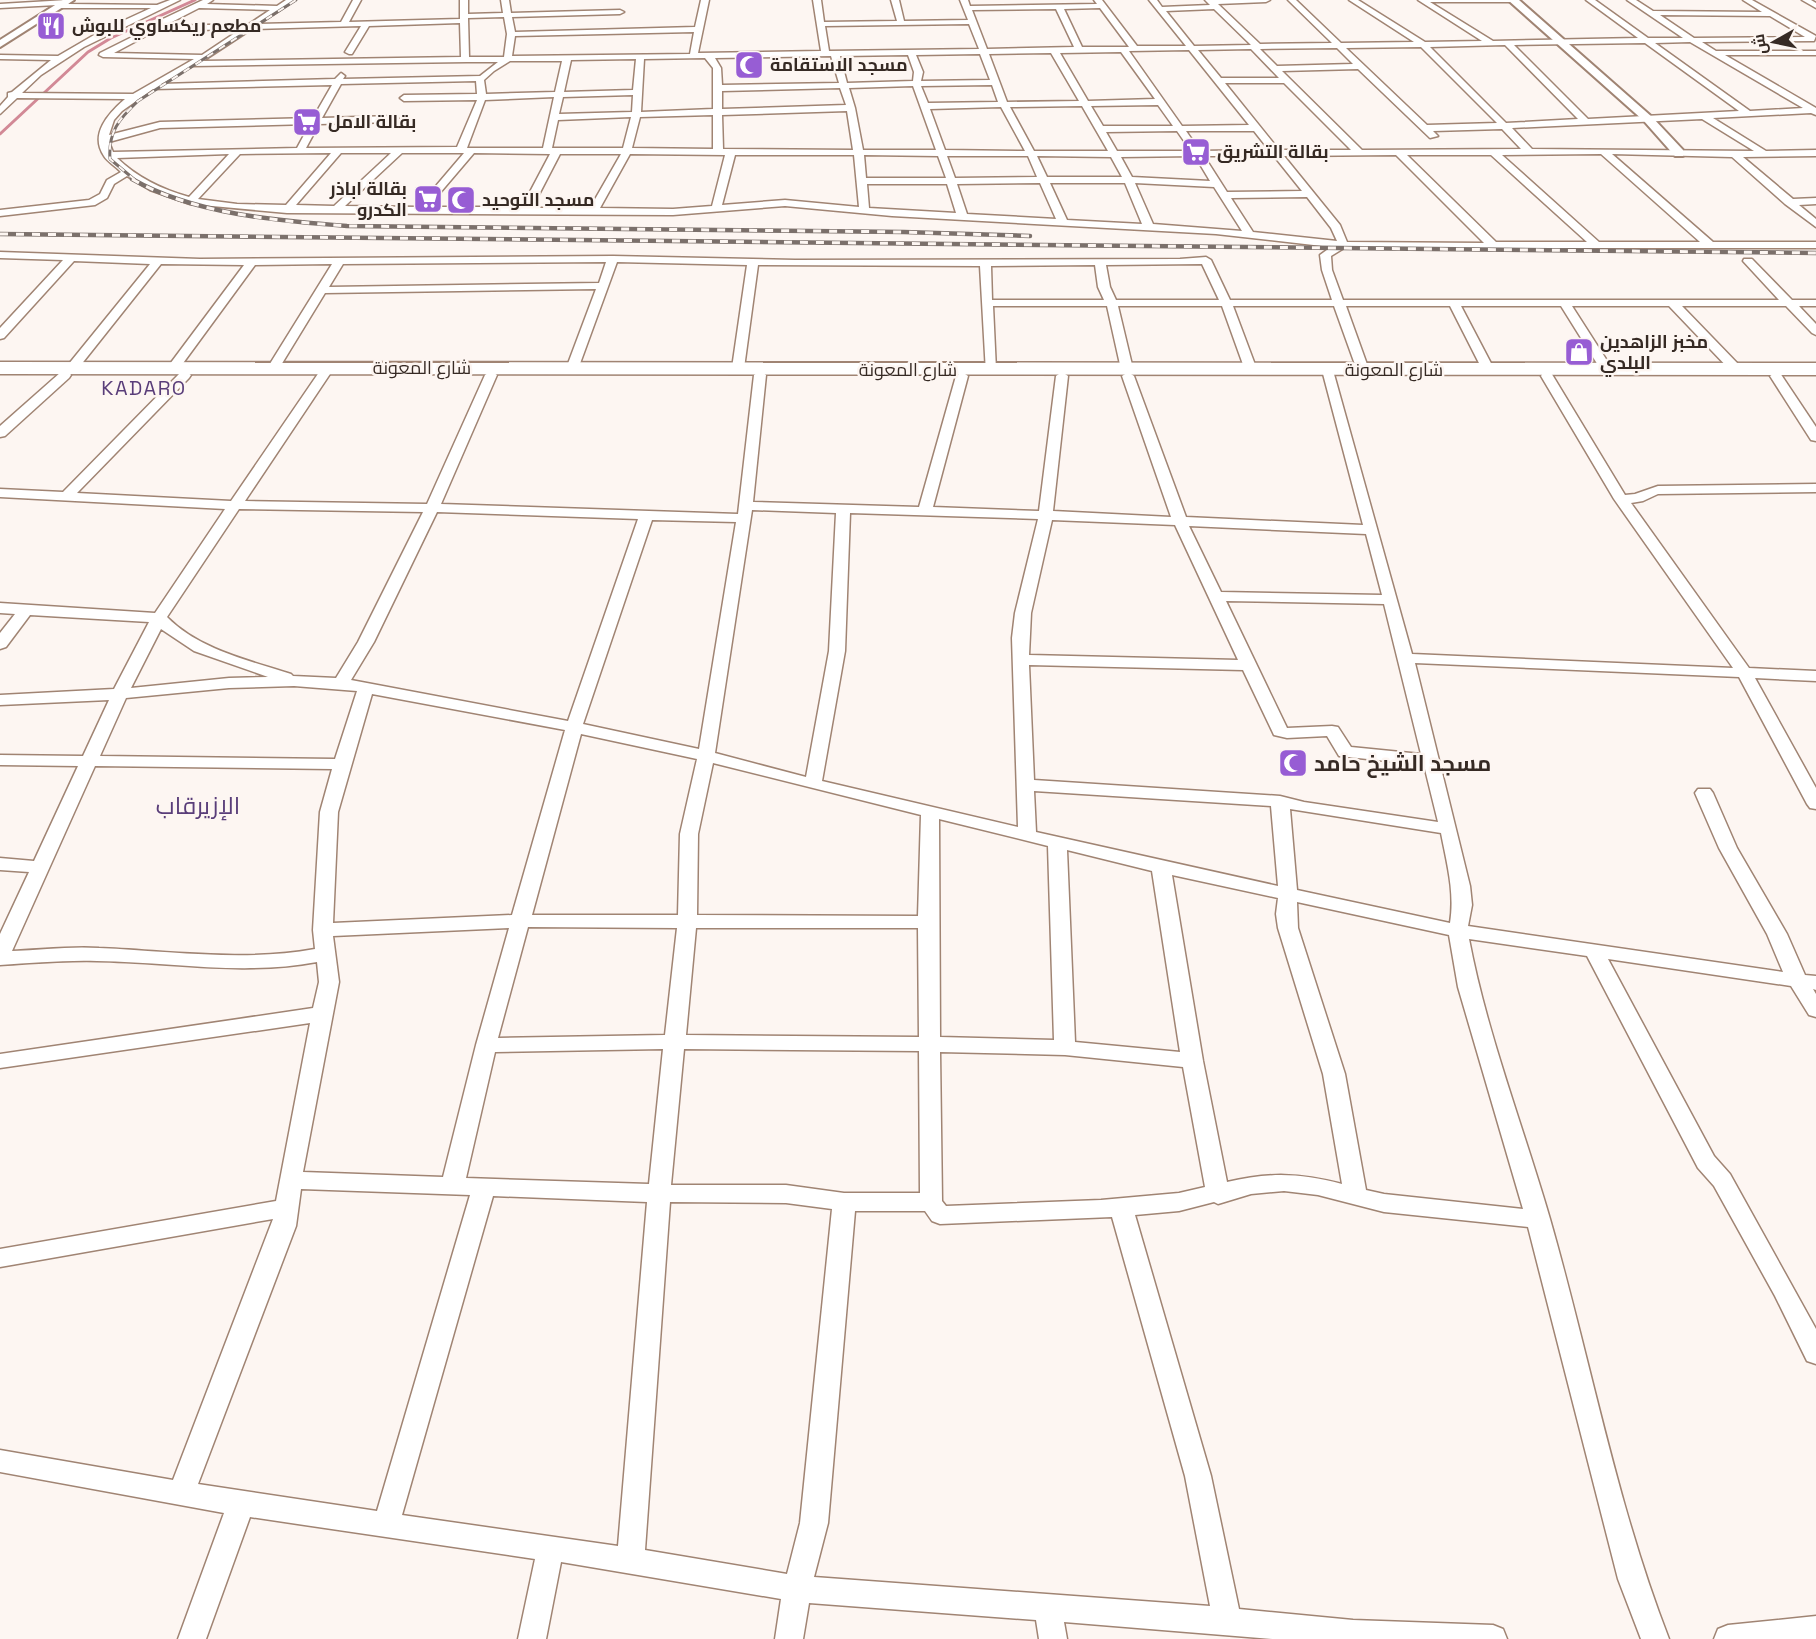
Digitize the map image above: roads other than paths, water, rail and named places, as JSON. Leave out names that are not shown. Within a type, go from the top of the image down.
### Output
[{"type":"highway","name":"شارع المعونة","points":[[180,371],[274,367],[326,372],[738,368],[1547,376],[1736,369],[1816,369]]},
{"type":"highway","name":"شارع المعونة","points":[[0,368],[27,371],[491,375],[1062,376],[1251,370],[1329,373],[1363,370],[1488,369],[1816,376]]},
{"type":"highway","name":"شارع المعونة","points":[[0,374],[27,371]]},
{"type":"street","points":[[0,111],[58,58],[83,42],[176,0]]},
{"type":"street","points":[[209,0],[149,29],[103,55],[226,53]]},
{"type":"street","points":[[291,0],[206,55],[135,97],[111,118],[105,127],[104,139],[108,155],[128,172],[169,195],[227,207],[287,210],[673,212],[785,203],[864,211],[1148,226],[1249,234],[1341,245],[1816,245]]},
{"type":"street","points":[[343,25],[357,0]]},
{"type":"street","points":[[464,0],[465,56]]},
{"type":"street","points":[[505,0],[511,34],[508,59]]},
{"type":"street","points":[[617,31],[622,0]]},
{"type":"street","points":[[693,57],[705,0]]},
{"type":"street","points":[[817,0],[830,54],[850,108],[858,152],[864,211]]},
{"type":"street","points":[[895,0],[902,23]]},
{"type":"street","points":[[1153,0],[1336,227],[1342,240],[1341,245]]},
{"type":"street","points":[[1161,9],[1266,0]]},
{"type":"street","points":[[1292,0],[1451,153]]},
{"type":"street","points":[[1353,0],[1424,45],[1530,152]]},
{"type":"street","points":[[1422,0],[1491,43]]},
{"type":"street","points":[[1422,0],[1513,0],[1647,119],[1679,153]]},
{"type":"street","points":[[1590,0],[1747,113]]},
{"type":"street","points":[[1747,0],[1815,40]]},
{"type":"street","points":[[0,6],[65,3],[162,6]]},
{"type":"street","points":[[2,41],[65,3]]},
{"type":"street","points":[[1062,221],[1031,153],[1004,105],[965,4],[1025,4],[1059,7],[1100,3],[1135,49]]},
{"type":"street","points":[[1213,3],[1360,153]]},
{"type":"street","points":[[1632,3],[1815,111]]},
{"type":"street","points":[[1598,6],[1618,5]]},
{"type":"street","points":[[196,6],[277,8]]},
{"type":"street","points":[[1059,7],[1079,50]]},
{"type":"street","points":[[149,29],[366,25],[509,15],[620,12]]},
{"type":"street","points":[[1652,13],[1770,14]]},
{"type":"street","points":[[822,24],[972,22]]},
{"type":"street","points":[[300,150],[337,82],[348,55],[366,25]]},
{"type":"street","points":[[511,34],[700,29]]},
{"type":"street","points":[[190,64],[338,62],[348,55],[465,56],[508,59],[708,57],[1491,43],[1815,40]]},
{"type":"street","points":[[1508,43],[1586,122]]},
{"type":"street","points":[[1123,49],[1198,154],[1249,234]]},
{"type":"street","points":[[1054,50],[1128,180],[1148,226]]},
{"type":"street","points":[[316,52],[422,61],[465,56]]},
{"type":"street","points":[[910,53],[918,69],[919,78],[916,83]]},
{"type":"street","points":[[1714,53],[1816,53]]},
{"type":"street","points":[[0,57],[58,58]]},
{"type":"street","points":[[593,211],[627,150],[636,114],[640,57]]},
{"type":"street","points":[[708,57],[714,61],[717,68],[718,151]]},
{"type":"street","points":[[526,210],[552,150],[553,117],[567,58]]},
{"type":"street","points":[[460,150],[482,97],[480,80],[490,69],[508,59]]},
{"type":"street","points":[[382,141],[422,61]]},
{"type":"street","points":[[1276,69],[1360,66]]},
{"type":"street","points":[[150,87],[482,78]]},
{"type":"street","points":[[1219,81],[1288,80]]},
{"type":"street","points":[[718,87],[994,82]]},
{"type":"street","points":[[916,83],[962,216]]},
{"type":"street","points":[[404,98],[637,92]]},
{"type":"street","points":[[0,95],[135,97]]},
{"type":"street","points":[[925,106],[1160,102]]},
{"type":"street","points":[[553,117],[850,108]]},
{"type":"street","points":[[1424,128],[1815,111]]},
{"type":"street","points":[[1704,116],[1765,154]]},
{"type":"street","points":[[104,139],[160,125],[394,119]]},
{"type":"street","points":[[1100,129],[1256,128]]},
{"type":"street","points":[[108,155],[339,150],[382,141],[400,150],[1113,154],[1603,151],[1816,153]]},
{"type":"street","points":[[287,210],[339,150]]},
{"type":"street","points":[[335,210],[400,150]]},
{"type":"street","points":[[420,210],[472,150]]},
{"type":"street","points":[[190,201],[237,151]]},
{"type":"street","points":[[716,210],[731,151]]},
{"type":"street","points":[[1603,151],[1710,245]]},
{"type":"street","points":[[1399,153],[1494,246]]},
{"type":"street","points":[[1494,153],[1594,244]]},
{"type":"street","points":[[1734,154],[1816,224]]},
{"type":"street","points":[[0,213],[79,205],[100,200],[106,194],[110,182],[128,172]]},
{"type":"street","points":[[861,181],[1128,180],[1217,184]]},
{"type":"street","points":[[1224,195],[1310,194]]},
{"type":"street","points":[[1789,202],[1816,201]]},
{"type":"street","points":[[1341,245],[1326,255],[1327,270],[1363,370]]},
{"type":"street","points":[[0,255],[159,261],[613,259],[753,263],[1100,263],[1206,260],[1226,303],[1251,370]]},
{"type":"street","points":[[0,335],[70,259]]},
{"type":"street","points":[[572,369],[613,259]]},
{"type":"street","points":[[274,367],[324,290],[340,260]]},
{"type":"street","points":[[0,433],[68,371],[159,261]]},
{"type":"street","points":[[65,498],[180,371],[252,261]]},
{"type":"street","points":[[1748,261],[1816,330]]},
{"type":"street","points":[[738,368],[753,263]]},
{"type":"street","points":[[985,263],[990,370]]},
{"type":"street","points":[[1100,263],[1104,287],[1112,304],[1127,373],[1180,521],[1281,732],[1332,731],[1345,752],[1431,760]]},
{"type":"street","points":[[324,290],[604,286]]},
{"type":"street","points":[[988,303],[1816,303]]},
{"type":"street","points":[[1454,304],[1488,369]]},
{"type":"street","points":[[1565,304],[1607,370]]},
{"type":"street","points":[[1673,304],[1736,369]]},
{"type":"street","points":[[326,372],[238,505],[159,618],[120,693],[0,957],[96,954],[236,963],[293,960],[326,954]]},
{"type":"street","points":[[1329,373],[1391,600],[1449,829],[1461,885],[1462,904],[1458,931],[1468,987],[1538,1219],[1632,1579],[1655,1639]]},
{"type":"street","points":[[341,683],[366,642],[432,508],[491,375]]},
{"type":"street","points":[[631,1560],[659,1193],[687,921],[689,834],[706,756],[744,512],[760,375]]},
{"type":"street","points":[[924,513],[962,375]]},
{"type":"street","points":[[1027,834],[1027,784],[1019,660],[1023,613],[1046,515],[1062,376]]},
{"type":"street","points":[[1547,376],[1621,499],[1744,672],[1816,804]]},
{"type":"street","points":[[1776,376],[1816,437]]},
{"type":"street","points":[[1621,499],[1638,498],[1648,492],[1658,490],[1816,488]]},
{"type":"street","points":[[0,494],[238,505],[647,515],[843,509],[1046,515],[1372,530]]},
{"type":"street","points":[[813,784],[837,651],[843,509]]},
{"type":"street","points":[[453,1184],[486,1045],[574,727],[647,515]]},
{"type":"street","points":[[1215,596],[1391,600]]},
{"type":"street","points":[[0,609],[159,618],[166,627],[190,643],[294,681]]},
{"type":"street","points":[[0,644],[26,610]]},
{"type":"street","points":[[1406,658],[1816,676]]},
{"type":"street","points":[[1019,660],[1247,665]]},
{"type":"street","points":[[0,700],[49,700],[181,686],[294,681],[341,683],[574,727],[706,756],[813,784],[1161,867],[1458,931],[1816,983]]},
{"type":"street","points":[[182,1493],[274,1256],[287,1208],[290,1180],[329,982],[323,930],[329,812],[366,688]]},
{"type":"street","points":[[0,760],[342,764]]},
{"type":"street","points":[[1027,784],[1280,801],[1315,809],[1449,829]]},
{"type":"street","points":[[1704,793],[1728,848],[1777,934],[1797,980],[1816,1010]]},
{"type":"street","points":[[1280,801],[1288,896],[1286,914],[1288,928],[1334,1074],[1356,1197]]},
{"type":"street","points":[[930,812],[928,1044],[931,1202],[940,1215],[1121,1208],[1189,1200],[1251,1185],[1284,1182],[1318,1186],[1384,1203],[1538,1219]]},
{"type":"street","points":[[1057,842],[1065,1048]]},
{"type":"street","points":[[0,864],[39,867]]},
{"type":"street","points":[[1161,867],[1192,1061],[1218,1194]]},
{"type":"street","points":[[323,930],[520,921],[928,922]]},
{"type":"street","points":[[1594,951],[1706,1162],[1722,1180],[1785,1292],[1816,1354]]},
{"type":"street","points":[[0,1061],[324,1014]]},
{"type":"street","points":[[486,1045],[676,1042],[928,1044],[1065,1048],[1192,1061]]},
{"type":"street","points":[[290,1180],[659,1193],[786,1194],[844,1202],[931,1202]]},
{"type":"street","points":[[386,1525],[484,1187]]},
{"type":"street","points":[[789,1639],[796,1589],[814,1523],[844,1202]]},
{"type":"street","points":[[0,1258],[287,1208]]},
{"type":"street","points":[[1121,1208],[1198,1476],[1227,1621]]},
{"type":"street","points":[[0,1461],[241,1504],[631,1560],[796,1589],[1227,1621],[1353,1634],[1493,1639]]},
{"type":"street","points":[[192,1639],[241,1504]]},
{"type":"street","points":[[532,1639],[550,1550]]},
{"type":"street","points":[[1048,1608],[1053,1639]]},
{"type":"street","points":[[1728,1639],[1816,1629]]},
{"type":"waterway","points":[[0,134],[88,52],[111,38],[195,0]]},
{"type":"railway","points":[[135,180],[110,159],[113,134],[125,114],[138,101],[296,0]]},
{"type":"railway","points":[[132,179],[182,200],[236,214],[347,226],[904,232],[1030,236]]},
{"type":"railway","points":[[0,234],[1816,253]]},
{"type":"place","name":"مطعم ريكساوي للبوش","points":[[51,26]]},
{"type":"place","name":"مسجد الاستقامة","points":[[749,65]]},
{"type":"place","name":"بقالة الامل","points":[[307,122]]},
{"type":"place","name":"بقالة التشريق","points":[[1196,152]]},
{"type":"place","name":"بقالة اباذر الكدرو","points":[[428,199]]},
{"type":"place","name":"مسجد التوحيد","points":[[461,200]]},
{"type":"place","name":"مخبز الزاهدين البلدي","points":[[1579,352]]},
{"type":"place","name":"مسجد الشيخ حامد","points":[[1293,763]]},
{"type":"district","name":"KADARO","points":[[144,388]]},
{"type":"district","name":"الإزيرقاب","points":[[198,806]]}]
